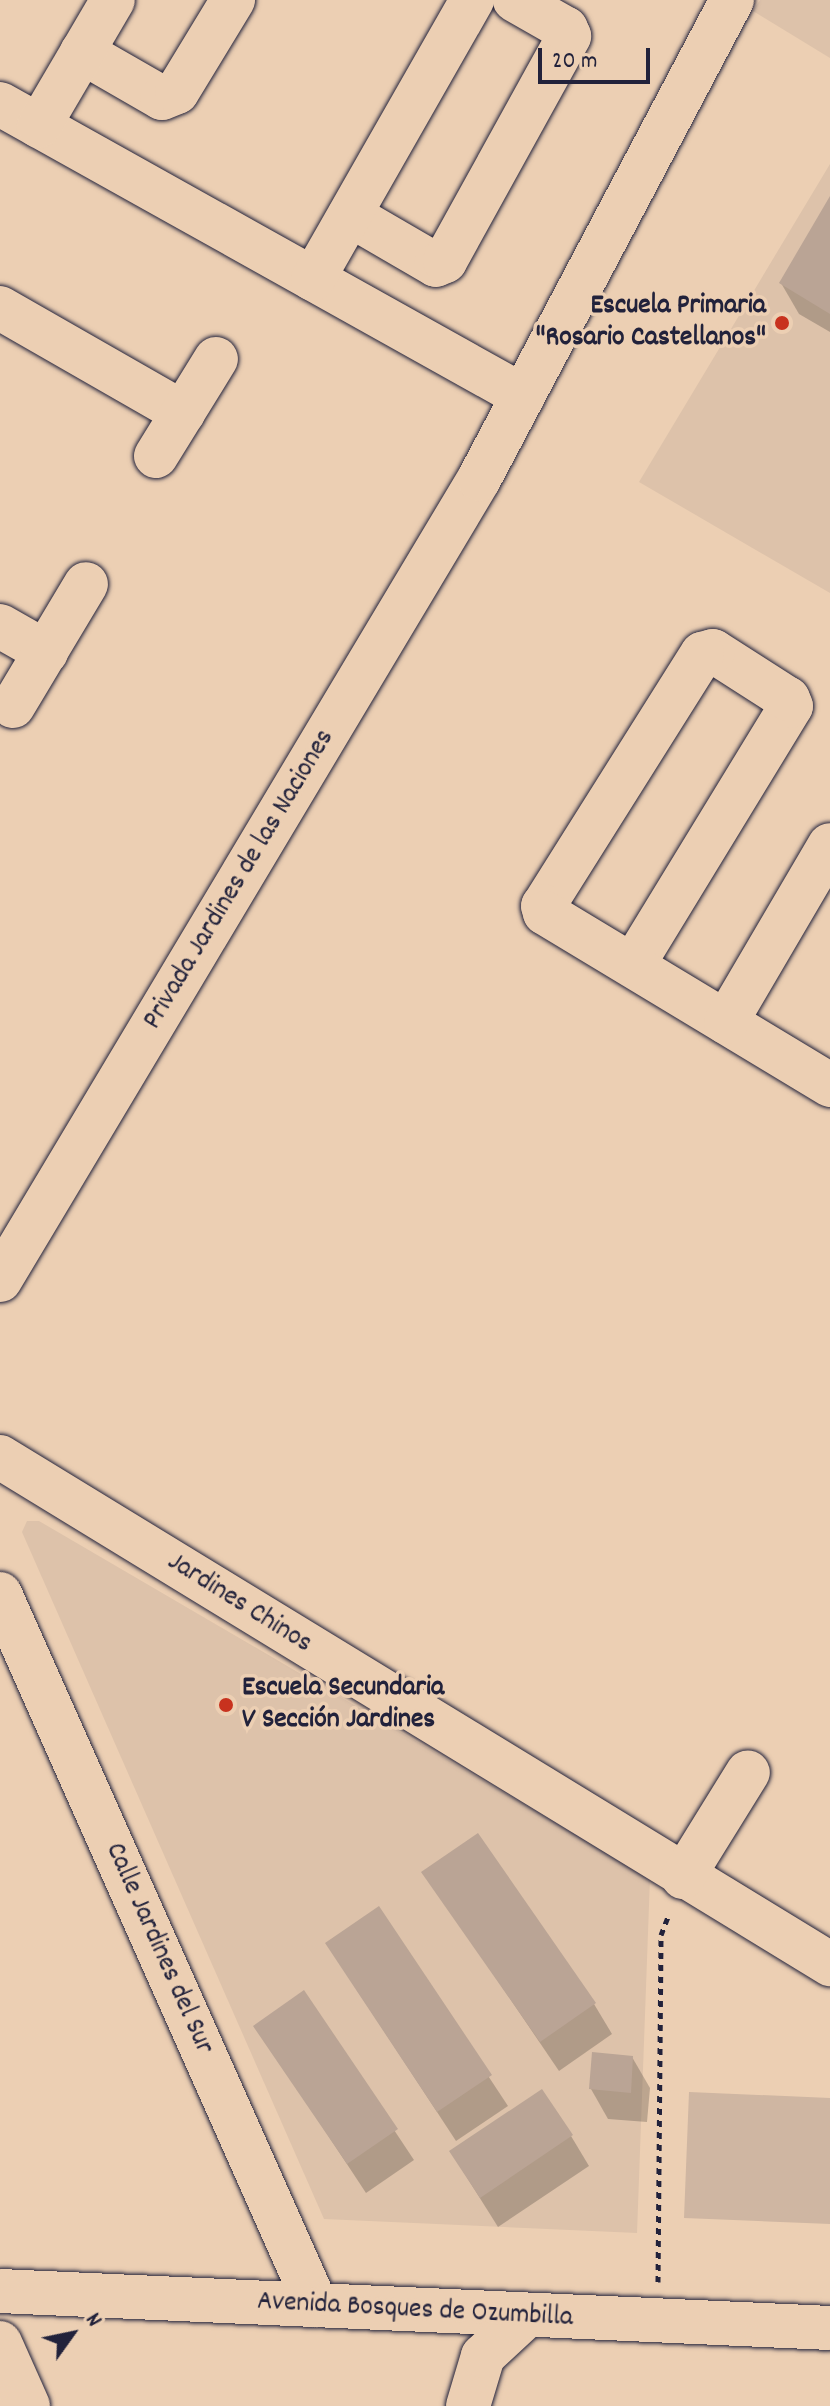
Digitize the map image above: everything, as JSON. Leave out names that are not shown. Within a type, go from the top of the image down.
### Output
[{"type":"street","points":[[39,126],[113,0]]},
{"type":"street","points":[[82,52],[162,98],[177,92],[233,0]]},
{"type":"street","points":[[313,279],[472,0]]},
{"type":"street","points":[[350,215],[436,265],[445,261],[569,36],[566,29],[515,0]]},
{"type":"street","name":"Privada Jardines de las Naciones","points":[[0,1280],[479,479],[732,0]]},
{"type":"street","points":[[0,104],[523,396]]},
{"type":"street","points":[[0,308],[183,413]]},
{"type":"street","points":[[156,456],[216,359]]},
{"type":"street","points":[[13,706],[86,584]]},
{"type":"street","points":[[0,626],[46,652]]},
{"type":"street","points":[[633,965],[791,706],[788,699],[713,651],[702,654],[543,906],[545,913],[830,1085]]},
{"type":"street","points":[[726,1022],[826,859]]},
{"type":"street","name":"Jardines Chinos","points":[[0,1457],[830,1964]]},
{"type":"street","name":"Calle Jardines del Sur","points":[[0,1594],[316,2305]]},
{"type":"street","points":[[683,1877],[748,1772]]},
{"type":"street","name":"Avenida Bosques de Ozumbilla","points":[[0,2291],[657,2323],[830,2328]]},
{"type":"street","points":[[468,2406],[483,2356],[525,2317]]},
{"type":"street","points":[[0,2343],[28,2406]]},
{"type":"street","points":[[0,2400],[2,2406]]},
{"type":"path","points":[[657,2323],[661,1935],[683,1877]]},
{"type":"shaded area","points":[[760,0],[830,0],[830,58],[753,11]]},
{"type":"shaded area","name":"Escuela Primaria \"Rosario Castellanos\"","points":[[830,164],[830,593],[639,482]]},
{"type":"shaded area","name":"Escuela Secundaria V Sección Jardines","points":[[27,1521],[39,1521],[650,1878],[637,2233],[324,2219],[22,1532]]},
{"type":"shaded area","points":[[689,2092],[830,2098],[830,2224],[684,2218]]},
{"type":"building","points":[[830,196],[830,314],[779,283]]},
{"type":"building","points":[[478,1833],[596,2003],[540,2042],[421,1872]]},
{"type":"building","points":[[379,1906],[492,2075],[437,2112],[325,1943]]},
{"type":"building","points":[[304,1990],[398,2129],[347,2164],[253,2026]]},
{"type":"building","points":[[592,2052],[633,2056],[631,2093],[589,2089]]},
{"type":"building","points":[[542,2089],[573,2135],[480,2198],[449,2151]]},
{"type":"place","name":"Escuela Primaria \"Rosario Castellanos\"","points":[[782,323]]},
{"type":"place","name":"Escuela Secundaria V Sección Jardines","points":[[226,1705]]}]
